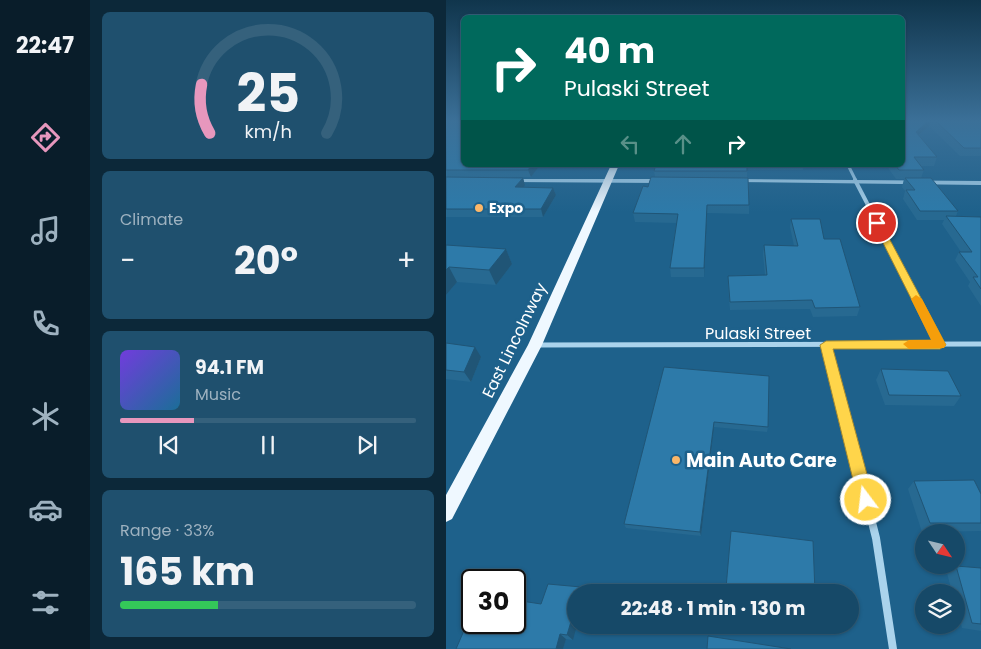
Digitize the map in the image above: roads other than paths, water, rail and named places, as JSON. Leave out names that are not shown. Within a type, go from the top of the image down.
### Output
[{"type":"main road","name":"East Lincolnway","points":[[446,513],[535,345],[614,167]]},
{"type":"street","points":[[849,167],[940,345]]},
{"type":"street","points":[[508,181],[668,181]]},
{"type":"street","points":[[726,181],[981,183]]},
{"type":"street","name":"Pulaski Street","points":[[535,345],[981,344]]},
{"type":"street","points":[[826,345],[876,538],[893,649]]},
{"type":"place","name":"Expo","points":[[479,208]]},
{"type":"place","name":"Main Auto Care","points":[[676,460]]}]
